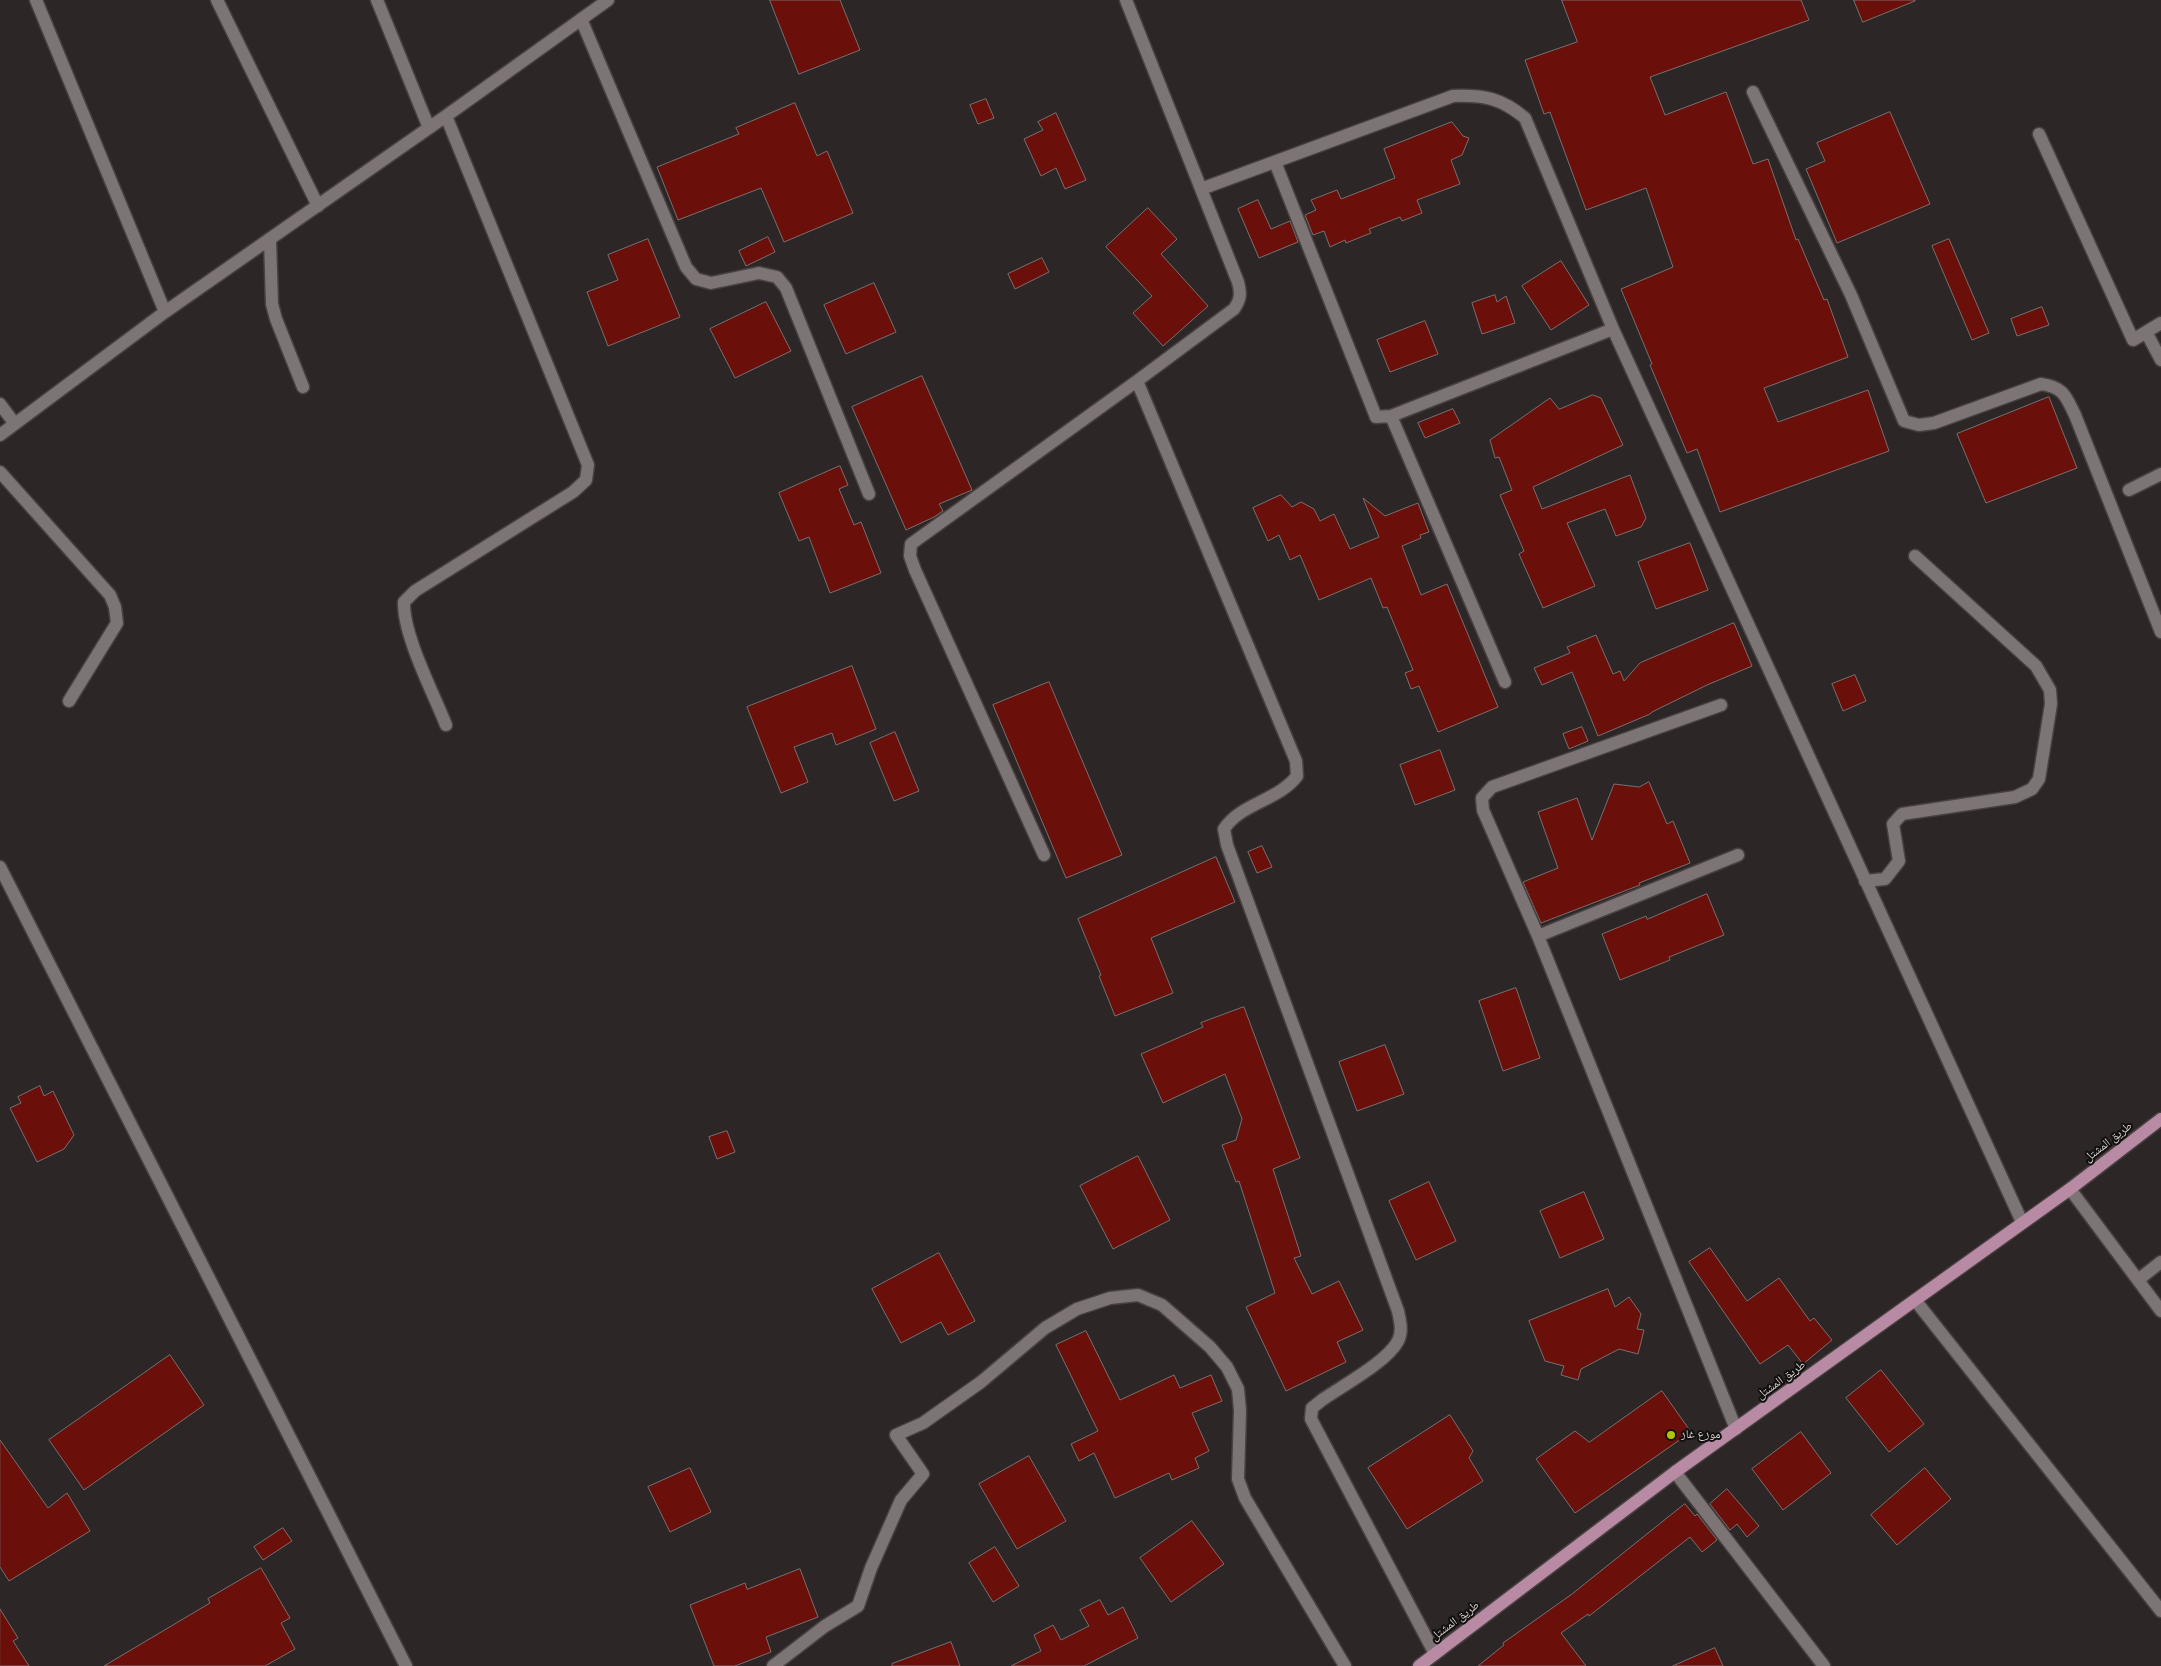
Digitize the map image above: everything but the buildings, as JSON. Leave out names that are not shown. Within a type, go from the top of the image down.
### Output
[{"type":"main road","name":"طريق المشتل","points":[[1422,1665],[1675,1472],[2070,1189],[2161,1119]]},
{"type":"street","points":[[36,0],[165,312]]},
{"type":"street","points":[[217,0],[318,206]]},
{"type":"street","points":[[377,0],[429,128]]},
{"type":"street","points":[[0,436],[165,312],[429,128],[608,0]]},
{"type":"street","points":[[1044,855],[915,570],[910,556],[911,544],[1137,381],[1234,309],[1240,301],[1241,290],[1238,282],[1126,0]]},
{"type":"street","points":[[581,19],[686,267],[696,279],[711,283],[759,273],[776,277],[786,288],[869,494]]},
{"type":"street","points":[[1753,92],[1851,295],[1904,421],[1919,425],[1934,423],[2041,384],[2053,385],[2063,393],[2075,415],[2161,632]]},
{"type":"street","points":[[1201,189],[1454,96],[1478,95],[1498,100],[1512,106],[1526,118],[1613,329],[2022,1222]]},
{"type":"street","points":[[446,116],[588,465],[586,480],[573,492],[415,591],[404,602],[404,616],[409,634],[446,725]]},
{"type":"street","points":[[2040,134],[2133,340],[2161,323]]},
{"type":"street","points":[[1275,162],[1376,417],[1391,416],[1613,329]]},
{"type":"street","points":[[270,239],[272,304],[276,319],[303,387]]},
{"type":"street","points":[[2146,332],[2161,360]]},
{"type":"street","points":[[1137,381],[1296,761],[1298,776],[1289,787],[1231,818],[1224,829],[1227,846],[1402,1326],[1398,1340],[1388,1355],[1312,1408],[1310,1419],[1435,1654]]},
{"type":"street","points":[[0,404],[14,424]]},
{"type":"street","points":[[1391,416],[1505,682]]},
{"type":"street","points":[[0,472],[110,595],[115,607],[117,623],[69,701]]},
{"type":"street","points":[[2129,490],[2161,474]]},
{"type":"street","points":[[1865,881],[1885,879],[1899,861],[1894,824],[1902,814],[2015,797],[2032,789],[2039,779],[2051,704],[2050,690],[2036,666],[1915,556]]},
{"type":"street","points":[[1721,704],[1492,787],[1482,798],[1483,810],[1538,936],[1736,1429]]},
{"type":"street","points":[[1538,936],[1738,855]]},
{"type":"street","points":[[0,867],[406,1666]]},
{"type":"street","points":[[2070,1189],[2161,1311]]},
{"type":"street","points":[[2138,1280],[2161,1262]]},
{"type":"street","points":[[773,1666],[825,1626],[858,1606],[901,1500],[923,1474],[896,1435],[923,1423],[981,1382],[1045,1328],[1069,1314],[1110,1298],[1138,1295],[1162,1305],[1210,1347],[1227,1367],[1238,1389],[1240,1410],[1238,1479],[1245,1498],[1345,1666]]},
{"type":"street","points":[[1916,1300],[2161,1611]]},
{"type":"street","points":[[1675,1472],[1824,1666]]},
{"type":"place","name":"موزع غاز","points":[[1671,1435]]}]
